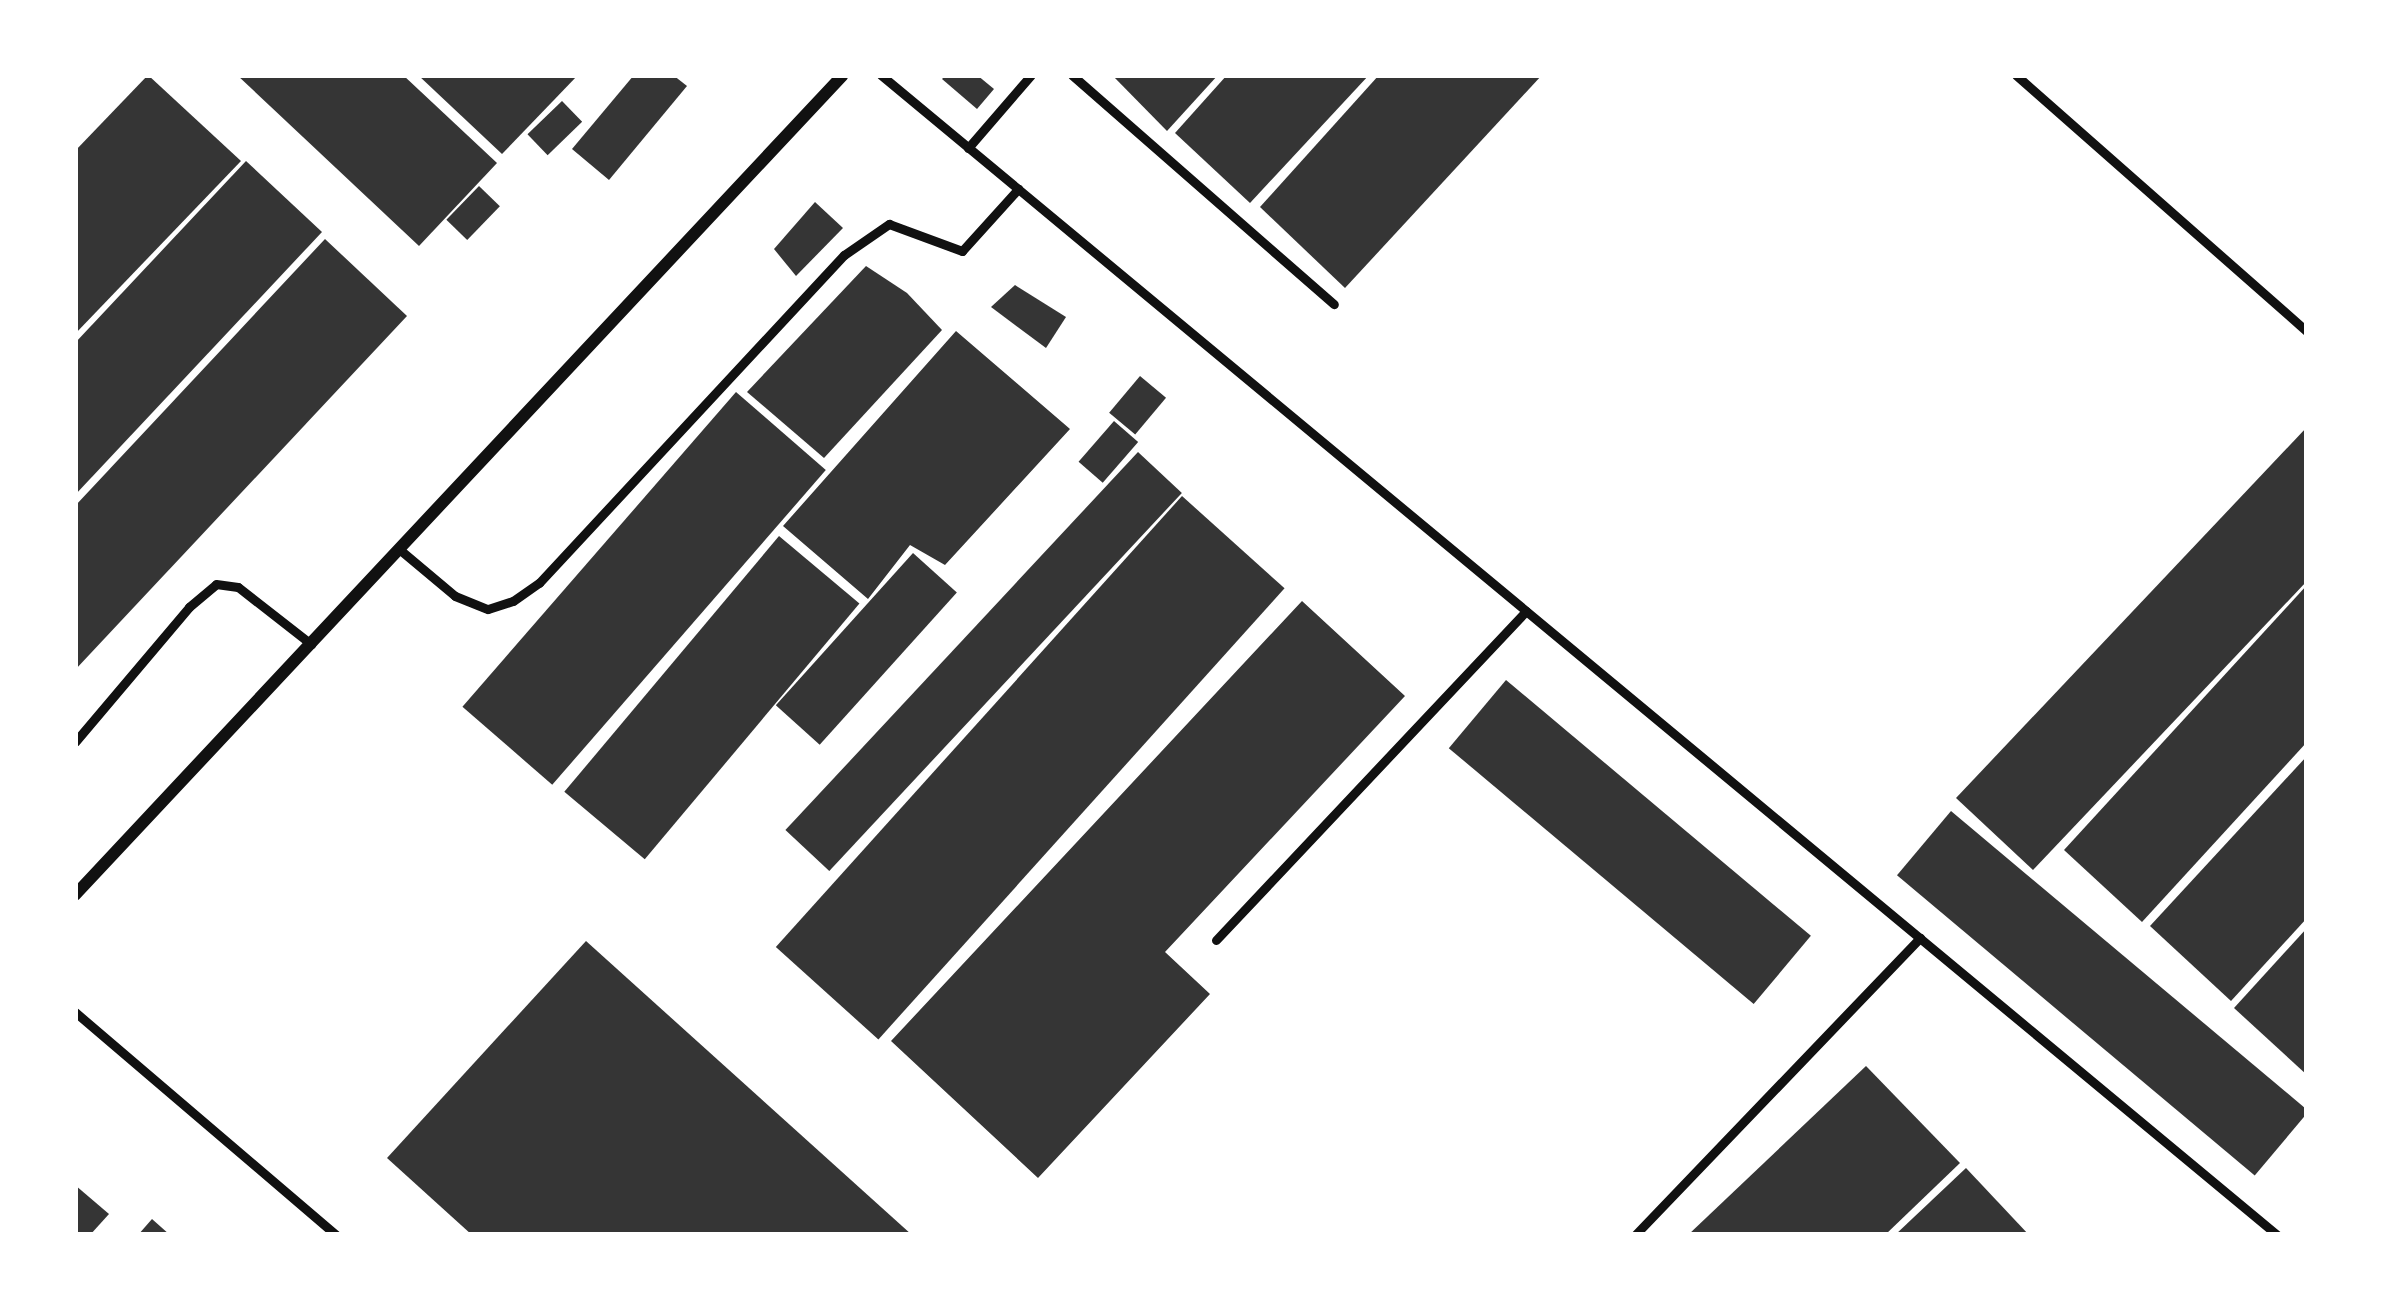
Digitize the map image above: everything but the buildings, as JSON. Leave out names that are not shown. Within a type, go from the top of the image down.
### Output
[{"type":"street","points":[[75,895],[843,75]]},
{"type":"lane","points":[[881,75],[2277,1235]]},
{"type":"lane","points":[[968,148],[1030,75]]},
{"type":"lane","points":[[1072,75],[1334,304]]},
{"type":"lane","points":[[2016,75],[2307,332]]},
{"type":"lane","points":[[399,549],[455,596],[488,609],[513,601],[539,583],[844,254],[889,224],[962,251],[1018,189]]},
{"type":"lane","points":[[75,742],[189,607],[216,584],[238,587],[311,644]]},
{"type":"lane","points":[[1216,940],[1526,611]]},
{"type":"lane","points":[[1635,1235],[1920,938]]},
{"type":"lane","points":[[75,1012],[336,1235]]}]
